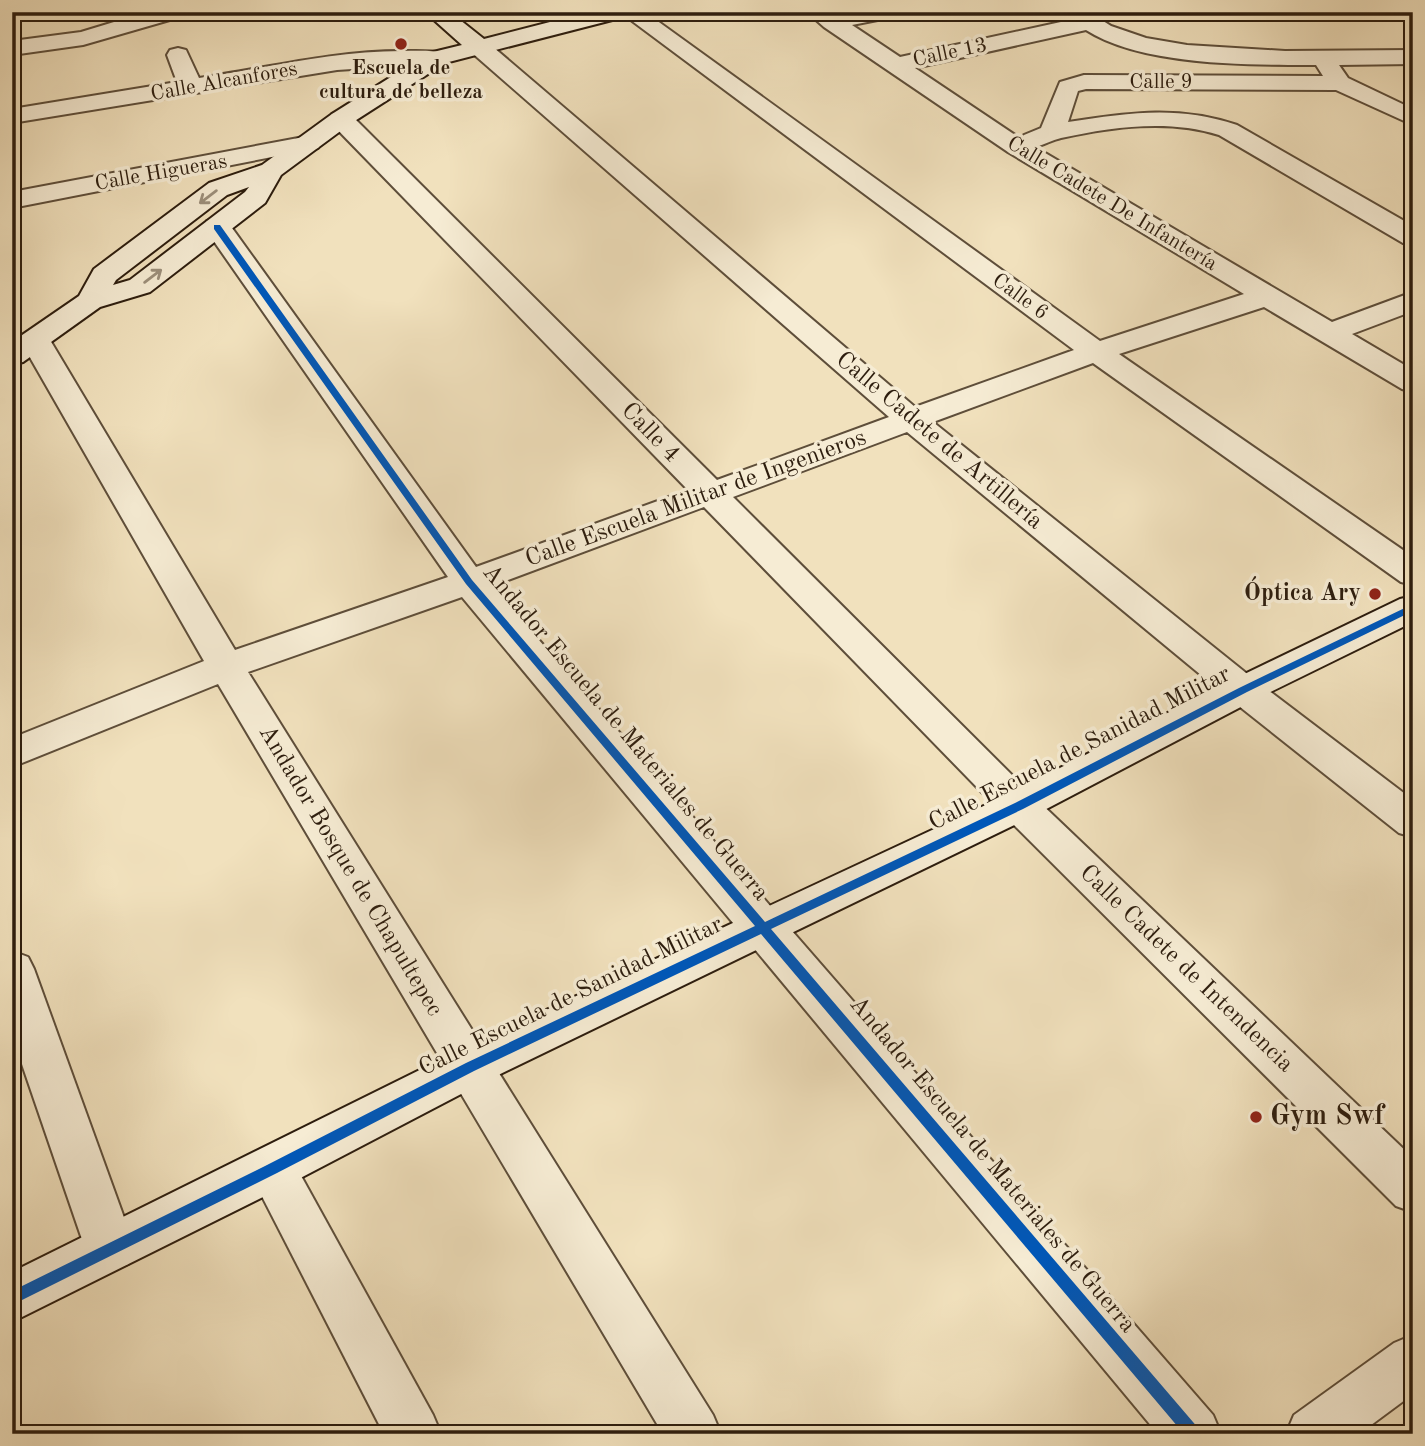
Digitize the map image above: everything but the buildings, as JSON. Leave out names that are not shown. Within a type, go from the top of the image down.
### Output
[{"type":"street","points":[[12,48],[83,38],[172,12]]},
{"type":"street","name":"Calle Cadete de Artillería","points":[[436,12],[911,421],[1243,690],[1413,822]]},
{"type":"street","points":[[90,301],[104,275],[218,189],[271,170],[341,119],[437,58],[616,12]]},
{"type":"street","name":"Calle 6","points":[[631,12],[1096,352],[1413,574]]},
{"type":"street","points":[[825,17],[886,12]]},
{"type":"street","name":"Calle Cadete De Infantería","points":[[825,17],[1017,147],[1413,383]]},
{"type":"street","points":[[1079,18],[1119,37],[1167,49],[1322,58],[1413,57]]},
{"type":"street","name":"Calle 13","points":[[896,65],[1079,18]]},
{"type":"street","points":[[178,55],[191,88]]},
{"type":"street","name":"Calle Alcanfores","points":[[12,116],[337,63],[387,58],[437,58]]},
{"type":"street","points":[[1322,58],[1340,83],[1413,118]]},
{"type":"street","name":"Calle 9","points":[[1052,132],[1068,88],[1084,82],[1340,83]]},
{"type":"street","points":[[1017,147],[1052,132],[1168,118],[1208,122],[1413,237]]},
{"type":"street","name":"Calle 4","points":[[341,119],[1019,806]]},
{"type":"street","name":"Calle Higueras","points":[[12,200],[309,144]]},
{"type":"street","points":[[24,348],[90,301],[140,286],[256,197],[271,170]]},
{"type":"street","name":"Andador Escuela de Materiales de Guerra","points":[[218,227],[469,582],[1194,1434]]},
{"type":"street","name":"Calle Escuela Militar de Ingenieros","points":[[12,753],[226,666],[469,582],[1096,352],[1265,297]]},
{"type":"street","points":[[1327,334],[1413,301]]},
{"type":"street","name":"Andador Bosque de Chapultepec","points":[[24,348],[226,666],[694,1434]]},
{"type":"street","name":"Calle Escuela de Sanidad Militar","points":[[12,1298],[470,1067],[1019,806],[1243,690],[1413,607]]},
{"type":"street","name":"Calle Cadete de Intendencia","points":[[1019,806],[1413,1190]]},
{"type":"street","points":[[12,970],[110,1248]]},
{"type":"street","points":[[272,1169],[414,1434]]},
{"type":"street","points":[[1312,1434],[1413,1361]]},
{"type":"cycle path","points":[[217,227],[469,582],[1194,1434]]},
{"type":"cycle path","points":[[12,1298],[470,1067],[1019,806],[1243,690],[1413,607]]},
{"type":"place","name":"Escuela de cultura de belleza","points":[[401,44]]},
{"type":"place","name":"Óptica Ary","points":[[1375,594]]},
{"type":"place","name":"Gym Swf","points":[[1256,1117]]}]
